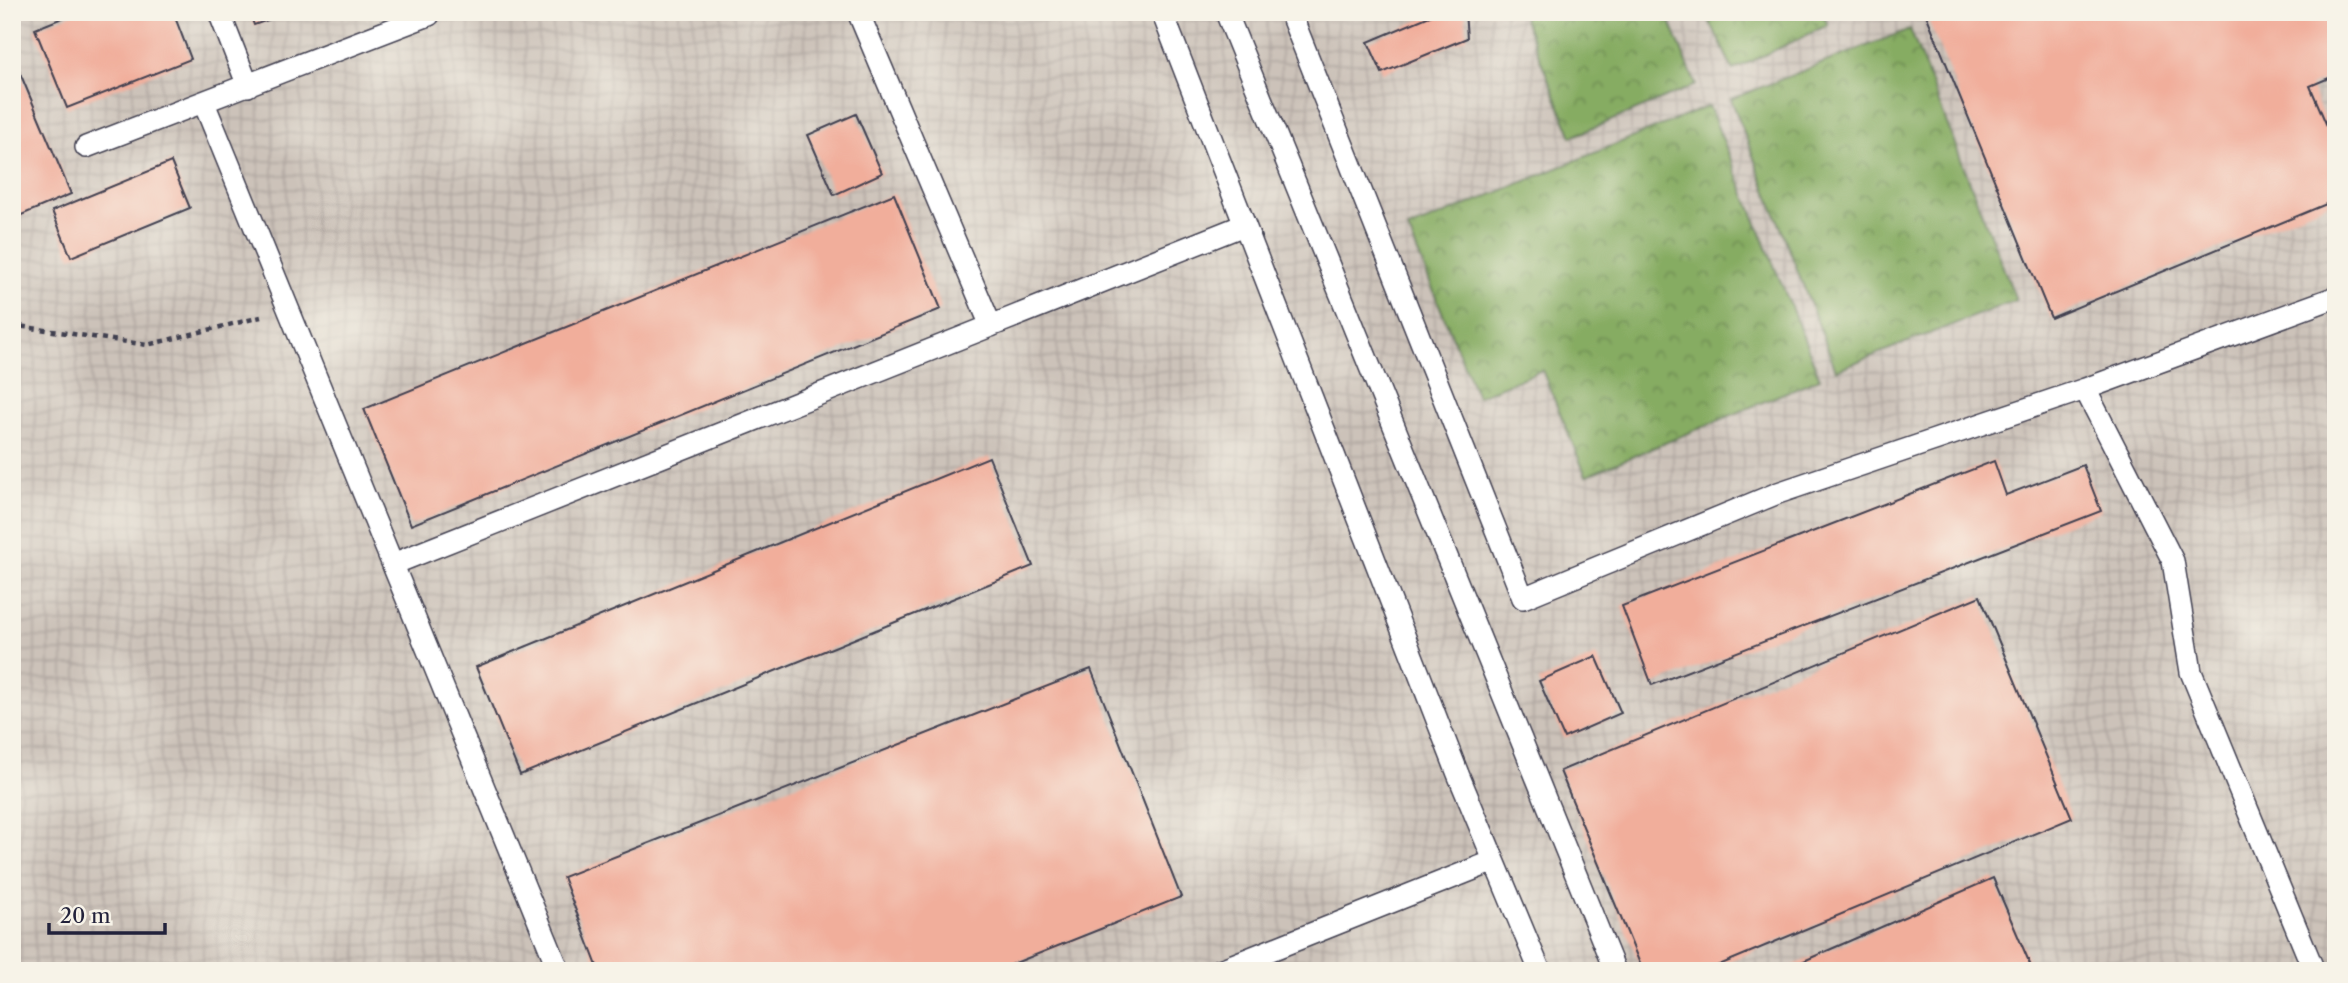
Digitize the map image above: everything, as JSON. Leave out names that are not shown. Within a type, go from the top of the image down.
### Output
[{"type":"lane","points":[[219,12],[248,86]]},
{"type":"lane","points":[[858,12],[991,326]]},
{"type":"lane","points":[[1161,12],[1453,761],[1540,971]]},
{"type":"lane","points":[[1226,12],[1615,971]]},
{"type":"lane","points":[[1290,12],[1523,598],[1778,493],[2085,389],[2336,297]]},
{"type":"lane","points":[[86,147],[429,15]]},
{"type":"lane","points":[[204,103],[559,971]]},
{"type":"lane","points":[[393,564],[1244,225]]},
{"type":"lane","points":[[2085,389],[2173,561],[2191,672],[2314,971]]},
{"type":"lane","points":[[1218,971],[1494,861]]},
{"type":"path","points":[[12,325],[146,345],[289,310]]},
{"type":"shaded area","points":[[12,12],[2336,12],[2336,971],[12,971]]},
{"type":"green space","points":[[1521,12],[1666,12],[1696,85],[1572,137]]},
{"type":"green space","points":[[1705,12],[1822,12],[1828,25],[1733,70]]},
{"type":"green space","points":[[1910,29],[2016,300],[1836,370],[1731,99]]},
{"type":"green space","points":[[1709,106],[1820,378],[1586,476],[1542,370],[1477,397],[1408,229]]},
{"type":"building","points":[[77,12],[173,12],[191,59],[67,108],[35,29]]},
{"type":"building","points":[[249,12],[286,12],[287,13],[254,25]]},
{"type":"building","points":[[1439,12],[1465,12],[1467,38],[1382,73],[1368,42]]},
{"type":"building","points":[[1925,12],[2336,12],[2336,75],[2310,86],[2336,147],[2336,200],[2051,318]]},
{"type":"building","points":[[12,54],[71,194],[12,219]]},
{"type":"building","points":[[856,114],[882,173],[834,195],[808,135]]},
{"type":"building","points":[[171,162],[190,208],[71,257],[52,211]]},
{"type":"building","points":[[894,194],[941,309],[411,525],[364,409]]},
{"type":"building","points":[[989,457],[1033,566],[520,775],[476,667]]},
{"type":"building","points":[[1994,461],[2006,495],[2083,465],[2101,511],[1652,685],[1622,606]]},
{"type":"building","points":[[1980,596],[2072,818],[1705,971],[1643,971],[1560,771]]},
{"type":"building","points":[[1596,656],[1621,713],[1564,738],[1539,681]]},
{"type":"building","points":[[1091,669],[1181,897],[995,971],[599,971],[563,877]]},
{"type":"building","points":[[1993,878],[2033,971],[1781,971]]}]
